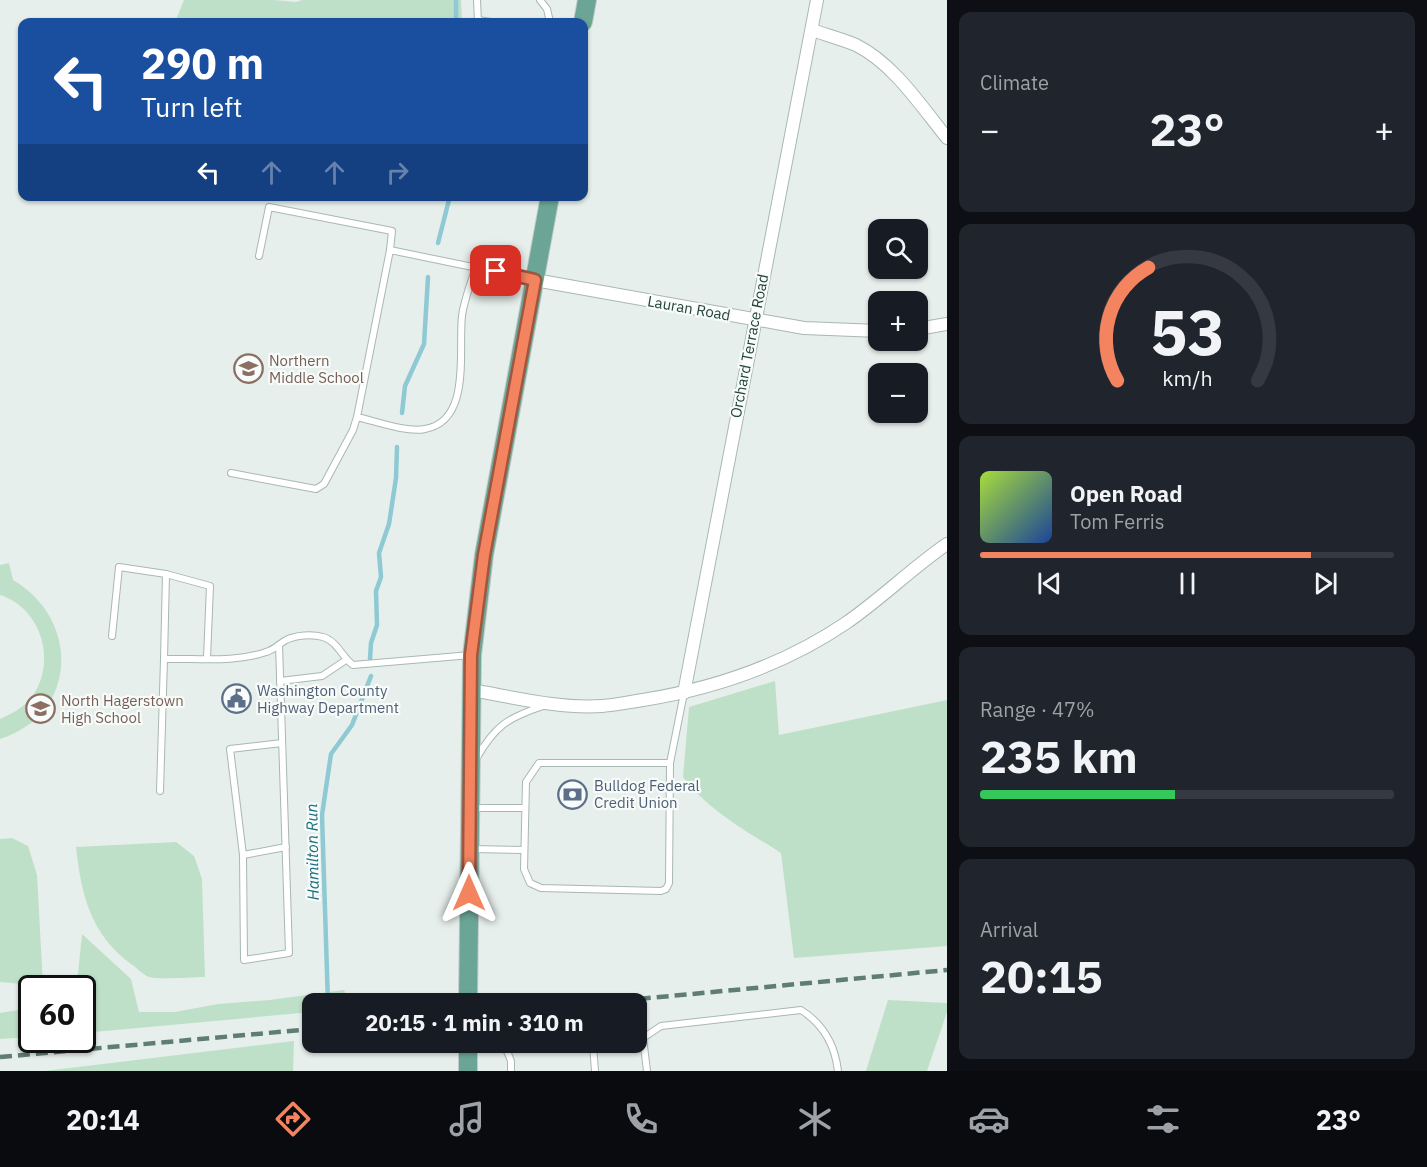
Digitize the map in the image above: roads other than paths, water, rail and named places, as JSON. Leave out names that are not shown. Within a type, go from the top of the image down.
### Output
[{"type":"main road","points":[[584,18],[587,0]]},
{"type":"main road","points":[[468,993],[471,655],[484,555],[549,201]]},
{"type":"main road","points":[[468,1053],[468,1071]]},
{"type":"street","name":"Orchard Terrace Road","points":[[684,693],[817,0]]},
{"type":"street","points":[[812,30],[855,45],[872,55],[916,98],[947,138]]},
{"type":"street","name":"Lauran Road","points":[[535,280],[804,328],[868,331]]},
{"type":"street","points":[[928,328],[947,324]]},
{"type":"street","points":[[471,690],[552,703],[603,706],[684,693],[728,681],[771,665],[820,639],[848,621],[947,544]]},
{"type":"lane","points":[[477,0],[478,18]]},
{"type":"lane","points":[[540,0],[547,9],[549,18]]},
{"type":"lane","points":[[231,472],[316,489],[324,484],[353,430],[357,417],[392,231],[269,207],[259,256]]},
{"type":"lane","points":[[390,250],[535,280]]},
{"type":"lane","points":[[357,417],[424,430],[445,419],[454,407],[459,393],[462,315],[476,267]]},
{"type":"lane","points":[[112,636],[119,567],[166,574],[210,586],[207,658]]},
{"type":"lane","points":[[160,791],[166,574]]},
{"type":"lane","points":[[164,659],[245,658],[269,652],[289,639],[313,635],[326,638],[342,651],[346,660],[353,665],[471,655]]},
{"type":"lane","points":[[279,645],[289,953],[244,960],[243,855],[230,749],[282,743]]},
{"type":"lane","points":[[280,681],[322,676],[346,660]]},
{"type":"lane","points":[[670,763],[539,763],[526,782],[524,850],[526,877],[530,883],[541,888],[661,891],[666,889],[669,884],[670,763],[684,693]]},
{"type":"lane","points":[[470,770],[488,738],[501,725],[520,713],[552,703]]},
{"type":"lane","points":[[470,808],[525,808]]},
{"type":"lane","points":[[243,855],[286,847]]},
{"type":"lane","points":[[470,849],[524,850]]},
{"type":"lane","points":[[647,1034],[661,1026],[801,1010],[814,1018],[827,1035],[837,1056],[838,1071]]},
{"type":"lane","points":[[508,1053],[511,1071]]},
{"type":"lane","points":[[594,1053],[595,1071]]},
{"type":"lane","points":[[643,1053],[646,1071]]},
{"type":"waterway","name":"Hamilton Run","points":[[456,0],[456,18]]},
{"type":"waterway","name":"Hamilton Run","points":[[438,243],[449,201]]},
{"type":"waterway","name":"Hamilton Run","points":[[402,413],[405,386],[424,344],[428,277]]},
{"type":"waterway","name":"Hamilton Run","points":[[370,659],[371,643],[377,625],[376,591],[381,577],[379,553],[389,524],[396,478],[397,447]]},
{"type":"waterway","name":"Hamilton Run","points":[[328,993],[322,815],[331,754],[352,725],[371,676]]},
{"type":"railway","points":[[647,998],[947,970]]},
{"type":"railway","points":[[0,1057],[302,1030]]},
{"type":"place","name":"Northern Middle School","points":[[248,369]]},
{"type":"place","name":"Washington County Highway Department","points":[[236,699]]},
{"type":"place","name":"North Hagerstown High School","points":[[40,709]]},
{"type":"place","name":"Bulldog Federal Credit Union","points":[[573,794]]}]
